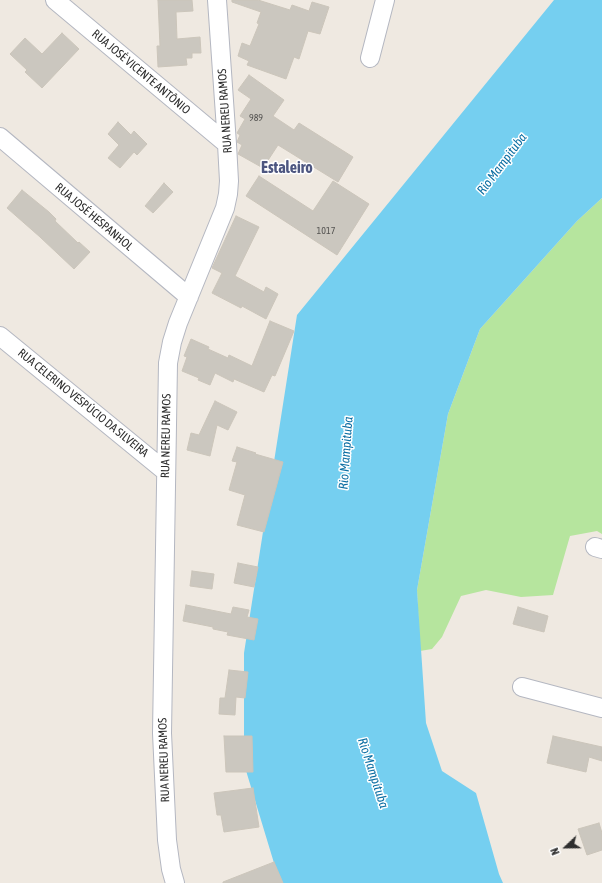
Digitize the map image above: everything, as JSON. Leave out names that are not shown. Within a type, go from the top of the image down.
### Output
[{"type":"street","name":"RUA JOSÉ VICENTE ANTÔNIO","points":[[55,0],[227,144]]},
{"type":"street","name":"RUA NEREU RAMOS","points":[[175,883],[171,869],[167,840],[162,733],[165,471],[168,363],[172,342],[225,208],[229,181],[216,0]]},
{"type":"street","points":[[370,58],[385,0]]},
{"type":"street","name":"RUA JOSÉ HESPANHOL","points":[[0,137],[189,296]]},
{"type":"street","name":"RUA CELERINO VESPÚCIO DA SILVEIRA","points":[[0,336],[165,471]]},
{"type":"street","points":[[522,687],[602,708]]},
{"type":"green space","points":[[602,198],[602,534],[597,531],[570,536],[553,595],[521,597],[486,590],[461,596],[442,637],[432,649],[420,651],[417,590],[448,414],[480,329],[577,221]]},
{"type":"water","name":"Rio Mampituba","points":[[554,0],[602,0],[602,198],[577,221],[480,329],[448,414],[417,590],[426,723],[442,771],[476,793],[499,874],[503,883],[283,883],[274,863],[244,764],[244,653],[297,315]]},
{"type":"building","points":[[158,0],[192,0],[193,11],[176,12],[177,39],[200,37],[201,53],[192,53],[192,58],[186,58],[187,65],[158,67],[157,46],[160,46]]},
{"type":"building","points":[[232,0],[258,0],[290,10],[292,5],[309,11],[312,2],[329,7],[320,34],[308,31],[299,59],[294,57],[286,79],[247,65],[249,61],[238,56],[242,43],[250,46],[259,24],[257,23],[261,12],[232,2]]},
{"type":"building","points":[[62,33],[79,49],[42,88],[25,72],[27,70],[10,54],[25,38],[42,54]]},
{"type":"building","points":[[249,75],[284,100],[273,116],[294,130],[299,123],[353,157],[338,182],[278,145],[263,168],[238,154],[242,145],[237,142],[240,135],[237,133],[245,119],[240,116],[251,99],[238,90]]},
{"type":"building","points":[[118,122],[131,135],[134,131],[147,144],[137,155],[134,152],[120,168],[108,158],[119,145],[108,134]]},
{"type":"building","points":[[259,176],[313,211],[333,181],[369,204],[337,255],[246,196]]},
{"type":"building","points":[[164,183],[173,192],[153,213],[145,206]]},
{"type":"building","points":[[22,190],[49,212],[56,219],[55,221],[78,243],[79,242],[90,252],[74,269],[7,208]]},
{"type":"building","points":[[236,216],[259,227],[235,276],[264,292],[266,287],[278,294],[266,319],[242,306],[241,308],[212,293],[222,273],[212,268]]},
{"type":"building","points":[[270,321],[294,331],[275,376],[272,375],[264,392],[234,379],[233,382],[215,373],[210,385],[198,380],[199,378],[182,371],[187,357],[184,356],[191,339],[228,358],[229,355],[252,366]]},
{"type":"building","points":[[215,401],[237,412],[228,430],[217,425],[210,456],[187,450],[191,433],[199,435]]},
{"type":"building","points":[[237,447],[283,462],[264,532],[237,525],[245,495],[229,490],[237,462],[232,461]]},
{"type":"building","points":[[238,563],[258,567],[254,587],[234,583]]},
{"type":"building","points":[[192,571],[214,574],[212,589],[190,586]]},
{"type":"building","points":[[186,605],[231,614],[233,607],[249,610],[247,617],[258,619],[254,640],[227,635],[228,632],[213,629],[213,627],[183,621]]},
{"type":"building","points":[[518,607],[548,616],[544,632],[513,624]]},
{"type":"building","points":[[229,670],[248,672],[245,698],[236,697],[235,715],[219,714],[220,698],[225,698]]},
{"type":"building","points":[[224,736],[252,736],[253,772],[226,772]]},
{"type":"building","points":[[553,736],[602,747],[602,761],[589,757],[586,772],[547,763]]},
{"type":"building","points":[[253,788],[259,827],[224,832],[221,815],[217,815],[214,793]]},
{"type":"building","points":[[599,823],[602,833],[602,850],[587,855],[578,829]]},
{"type":"building","points":[[274,862],[283,883],[223,883],[223,882]]},
{"type":"district","name":"Estaleiro","points":[[287,168]]}]
